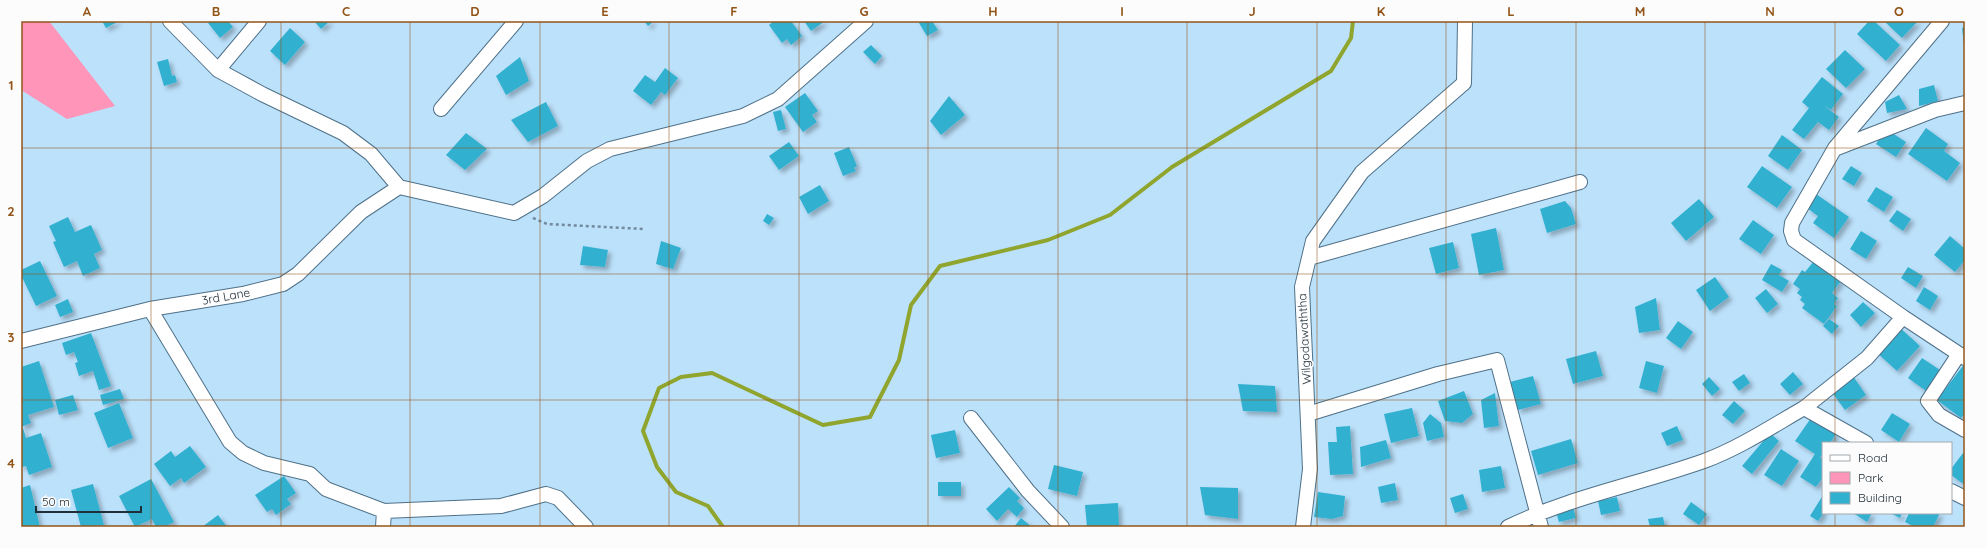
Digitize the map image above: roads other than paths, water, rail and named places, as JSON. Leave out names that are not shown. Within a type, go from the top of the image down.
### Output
[{"type":"street","points":[[170,21],[218,70],[262,94],[343,133],[371,154],[399,187],[514,213],[543,196],[587,161],[610,149],[743,116],[778,99],[866,21]]},
{"type":"street","points":[[218,70],[259,21]]},
{"type":"street","points":[[441,109],[516,21]]},
{"type":"street","name":"Wilgodawaththa","points":[[1303,527],[1310,469],[1302,287],[1313,241],[1362,172],[1464,83],[1465,21]]},
{"type":"street","points":[[1942,21],[1835,148],[1792,223],[1791,231],[1794,240],[1902,317],[1962,356],[1928,401],[1939,415],[1965,430]]},
{"type":"street","points":[[1835,148],[1935,110],[1965,103]]},
{"type":"street","points":[[1309,258],[1580,182]]},
{"type":"street","name":"3rd Lane","points":[[21,340],[150,309],[243,294],[283,284],[298,274],[360,212],[399,187]]},
{"type":"street","points":[[150,309],[230,442],[243,453],[264,463],[310,474],[326,488],[384,511],[502,506],[546,494],[558,498],[586,527]]},
{"type":"street","points":[[1508,527],[1538,512],[1706,460],[1747,441],[1804,408],[1867,358],[1902,317]]},
{"type":"street","points":[[1308,414],[1438,374],[1497,360],[1541,527]]},
{"type":"street","points":[[1804,408],[1864,442]]},
{"type":"street","points":[[970,418],[1028,491],[1062,527]]},
{"type":"street","points":[[1952,492],[1965,498]]},
{"type":"street","points":[[384,511],[384,527]]},
{"type":"waterway","points":[[723,527],[708,506],[676,492],[657,467],[643,431],[659,388],[681,377],[712,373],[823,425],[870,417],[899,360],[911,305],[940,266],[1048,240],[1110,215],[1172,167],[1331,71],[1351,38],[1353,21]]}]
